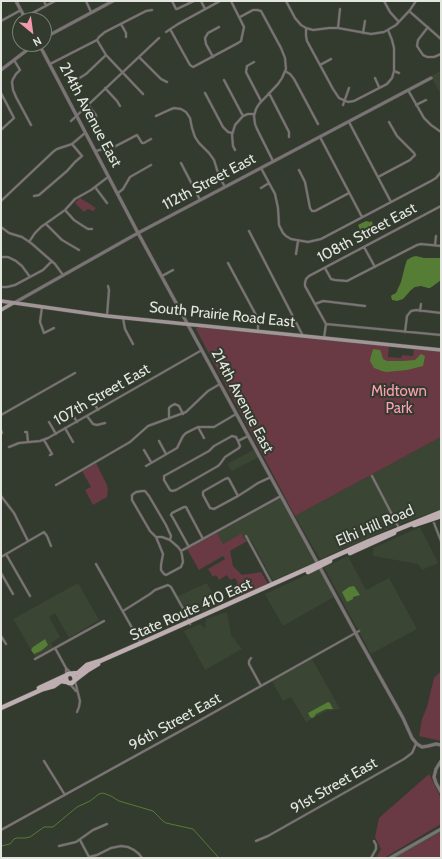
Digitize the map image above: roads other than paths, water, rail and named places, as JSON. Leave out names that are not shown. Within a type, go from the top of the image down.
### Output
[{"type":"main road","name":"South Prairie Road East","points":[[3,302],[123,318],[441,350]]},
{"type":"main road","points":[[3,302],[6,308]]},
{"type":"main road","name":"112th Street East","points":[[1,310],[13,303]]},
{"type":"main road","name":"Elhi Hill Road","points":[[319,565],[399,528],[441,512]]},
{"type":"main road","name":"Elhi Hill Road","points":[[319,565],[400,531],[441,516]]},
{"type":"main road","name":"State Route 410 East","points":[[1,706],[69,674],[78,673],[87,665],[100,661],[190,623],[272,584],[319,565]]},
{"type":"main road","name":"State Route 410 East","points":[[1,706],[54,686],[61,681],[72,683],[84,672],[94,666],[319,565]]},
{"type":"main road","points":[[68,683],[66,680],[69,674],[75,677],[74,680]]},
{"type":"street","points":[[1,21],[21,10],[16,1]]},
{"type":"street","points":[[44,1],[46,6]]},
{"type":"street","points":[[37,12],[55,1]]},
{"type":"street","points":[[86,1],[91,12]]},
{"type":"street","points":[[52,34],[113,1]]},
{"type":"street","points":[[172,1],[176,9],[179,9],[194,1]]},
{"type":"street","points":[[201,1],[205,9]]},
{"type":"street","points":[[166,32],[220,1]]},
{"type":"street","points":[[170,29],[188,62],[192,66],[195,66],[238,44],[241,41],[244,25],[231,1]]},
{"type":"street","points":[[286,1],[295,18],[306,28],[314,30],[338,28],[377,34],[388,30],[399,22],[416,1]]},
{"type":"street","points":[[384,1],[390,12],[399,22]]},
{"type":"street","points":[[338,28],[340,9]]},
{"type":"street","points":[[50,64],[97,40],[102,35],[121,24],[146,11],[152,10]]},
{"type":"street","points":[[240,17],[252,10],[259,10],[262,13],[286,61],[285,71],[281,80],[261,101],[254,114],[257,129],[274,161]]},
{"type":"street","points":[[409,11],[441,39]]},
{"type":"street","points":[[363,33],[365,21]]},
{"type":"street","points":[[121,24],[126,33],[126,37]]},
{"type":"street","points":[[213,57],[204,38],[208,33],[219,27]]},
{"type":"street","points":[[428,27],[418,40],[418,49],[427,57],[434,57],[441,54]]},
{"type":"street","points":[[306,28],[307,41],[338,97],[348,102],[354,101],[379,88],[389,81],[392,76],[394,71],[394,48],[388,30]]},
{"type":"street","points":[[71,121],[159,38]]},
{"type":"street","points":[[97,40],[106,55],[143,94]]},
{"type":"street","points":[[1,70],[24,52]]},
{"type":"street","name":"214th Avenue East","points":[[43,52],[138,233],[248,436],[357,632],[416,744]]},
{"type":"street","points":[[78,79],[86,74],[106,55]]},
{"type":"street","points":[[139,57],[166,82]]},
{"type":"street","points":[[320,65],[330,59]]},
{"type":"street","points":[[14,60],[20,70],[13,79],[13,90],[31,125]]},
{"type":"street","points":[[254,62],[247,66],[246,72],[261,101]]},
{"type":"street","points":[[285,71],[294,79],[318,124]]},
{"type":"street","points":[[394,71],[399,72]]},
{"type":"street","points":[[375,78],[379,88]]},
{"type":"street","name":"112th Street East","points":[[13,303],[138,233],[431,78]]},
{"type":"street","points":[[224,80],[243,116]]},
{"type":"street","points":[[106,88],[120,106]]},
{"type":"street","points":[[343,105],[349,88]]},
{"type":"street","points":[[408,90],[424,118],[441,132]]},
{"type":"street","points":[[1,93],[14,118],[1,130]]},
{"type":"street","points":[[205,93],[223,127],[226,131],[232,133]]},
{"type":"street","points":[[269,93],[290,136]]},
{"type":"street","points":[[416,105],[426,100]]},
{"type":"street","points":[[88,105],[96,115],[96,120]]},
{"type":"street","points":[[156,116],[172,108],[182,109],[186,112],[197,140],[214,160],[219,176],[225,187]]},
{"type":"street","points":[[234,150],[232,133],[235,125],[243,116],[254,114]]},
{"type":"street","points":[[349,122],[391,202]]},
{"type":"street","points":[[378,177],[410,160],[414,156],[414,153],[398,136],[389,122]]},
{"type":"street","points":[[1,201],[54,151],[72,144],[86,133]]},
{"type":"street","points":[[96,151],[114,148],[137,135],[142,143],[152,139]]},
{"type":"street","points":[[320,137],[362,217]]},
{"type":"street","points":[[34,196],[39,195],[82,156],[72,144]]},
{"type":"street","points":[[181,163],[200,200]]},
{"type":"street","points":[[118,193],[124,189],[130,177],[151,165]]},
{"type":"street","points":[[262,168],[276,197],[280,229],[286,236],[298,241],[308,242],[319,240],[431,181],[441,172]]},
{"type":"street","points":[[299,170],[305,182],[311,210],[315,211],[350,193]]},
{"type":"street","points":[[29,242],[35,233],[65,210],[76,198],[95,187],[109,176]]},
{"type":"street","points":[[260,188],[269,183]]},
{"type":"street","points":[[95,187],[107,203]]},
{"type":"street","name":"108th Street East","points":[[315,304],[305,285],[305,281],[309,276],[441,206]]},
{"type":"street","points":[[65,210],[74,220],[88,229],[92,229]]},
{"type":"street","points":[[46,224],[62,240],[78,250]]},
{"type":"street","points":[[1,227],[9,233],[19,236],[29,242],[52,261],[64,275]]},
{"type":"street","points":[[249,231],[303,336]]},
{"type":"street","points":[[435,245],[436,236]]},
{"type":"street","points":[[296,254],[298,241]]},
{"type":"street","points":[[325,268],[331,279],[349,281],[418,244],[441,246]]},
{"type":"street","points":[[364,248],[375,267]]},
{"type":"street","points":[[1,257],[13,259],[30,277]]},
{"type":"street","points":[[1,287],[7,288],[13,286],[43,270],[52,261]]},
{"type":"street","points":[[228,263],[256,315],[259,325],[258,331]]},
{"type":"street","points":[[162,276],[173,270]]},
{"type":"street","points":[[107,316],[110,290],[108,286]]},
{"type":"street","points":[[22,298],[23,305]]},
{"type":"street","points":[[324,338],[326,324],[315,304],[324,301],[365,306]]},
{"type":"street","points":[[420,304],[420,310]]},
{"type":"street","points":[[42,307],[40,322],[44,333],[54,328]]},
{"type":"street","points":[[405,332],[408,314],[414,310],[441,313]]},
{"type":"street","points":[[181,323],[184,317]]},
{"type":"street","points":[[123,318],[125,329],[133,344]]},
{"type":"street","points":[[326,324],[441,335]]},
{"type":"street","points":[[192,332],[197,325]]},
{"type":"street","name":"107th Street East","points":[[9,447],[19,442],[44,440],[56,434],[202,350]]},
{"type":"street","points":[[1,415],[75,373]]},
{"type":"street","points":[[56,485],[130,442],[146,427],[188,411],[208,391],[221,384]]},
{"type":"street","points":[[91,398],[98,410]]},
{"type":"street","points":[[169,419],[169,408],[175,404],[179,406],[183,414]]},
{"type":"street","points":[[70,410],[77,422]]},
{"type":"street","points":[[146,466],[177,448],[184,434],[198,427],[214,427],[236,414]]},
{"type":"street","points":[[87,416],[93,424],[97,425],[105,423]]},
{"type":"street","points":[[49,422],[56,434]]},
{"type":"street","points":[[198,427],[204,438]]},
{"type":"street","points":[[65,428],[73,442]]},
{"type":"street","points":[[25,432],[27,432],[28,442]]},
{"type":"street","points":[[232,436],[236,437],[238,441],[240,447],[225,457],[220,464],[176,490],[171,491],[164,480],[164,476],[209,451],[214,446],[232,436]]},
{"type":"street","points":[[238,441],[248,436]]},
{"type":"street","points":[[44,440],[52,454],[50,455]]},
{"type":"street","points":[[159,441],[166,454]]},
{"type":"street","points":[[144,450],[151,462]]},
{"type":"street","points":[[372,476],[399,528]]},
{"type":"street","points":[[238,496],[228,478],[203,492],[203,495],[210,508],[214,509],[238,496],[258,483],[271,477]]},
{"type":"street","points":[[156,537],[162,537],[170,540],[181,551],[183,558],[182,564],[178,569],[166,575],[161,570],[163,554],[156,537],[148,528],[132,500],[132,495],[136,492],[143,491],[148,494],[171,536],[170,540]]},
{"type":"street","points":[[1,496],[14,513],[28,541]]},
{"type":"street","points":[[181,551],[281,496]]},
{"type":"street","points":[[188,547],[172,515],[172,513],[183,507],[186,507],[203,539]]},
{"type":"street","points":[[435,518],[434,523],[441,541]]},
{"type":"street","points":[[427,521],[434,523]]},
{"type":"street","points":[[1,557],[44,532],[51,546]]},
{"type":"street","points":[[246,536],[272,584]]},
{"type":"street","points":[[6,554],[30,596]]},
{"type":"street","points":[[96,564],[141,643]]},
{"type":"street","points":[[1,574],[13,594]]},
{"type":"street","points":[[123,611],[155,590],[168,585],[190,623]]},
{"type":"street","points":[[35,659],[104,621]]},
{"type":"street","name":"96th Street East","points":[[1,830],[357,632]]},
{"type":"street","points":[[1,636],[6,644]]},
{"type":"street","points":[[55,648],[69,674]]},
{"type":"street","points":[[251,658],[249,664],[261,686]]},
{"type":"street","points":[[66,668],[69,674]]},
{"type":"street","points":[[74,680],[80,703],[77,712]]},
{"type":"street","points":[[68,683],[74,687],[78,694]]},
{"type":"street","points":[[416,744],[424,747],[436,744],[441,745]]},
{"type":"street","name":"91st Street East","points":[[256,841],[268,836],[404,759],[412,753],[416,744]]},
{"type":"street","points":[[44,761],[65,795]]},
{"type":"street","points":[[441,761],[436,768],[434,777],[441,792]]},
{"type":"street","points":[[59,846],[71,844],[80,840],[93,830],[107,824]]},
{"type":"street","points":[[390,858],[441,829]]},
{"type":"street","points":[[80,840],[89,858],[118,846],[131,848],[142,858]]},
{"type":"street","points":[[371,858],[376,849],[374,841]]},
{"type":"waterway","points":[[1,846],[10,844],[17,838],[30,837],[44,827],[53,827],[77,807],[103,793],[119,801],[153,811],[166,823],[193,829],[219,858]]},
{"type":"waterway","points":[[394,858],[441,831]]},
{"type":"park label","name":"Midtown Park","points":[[399,400]]}]
